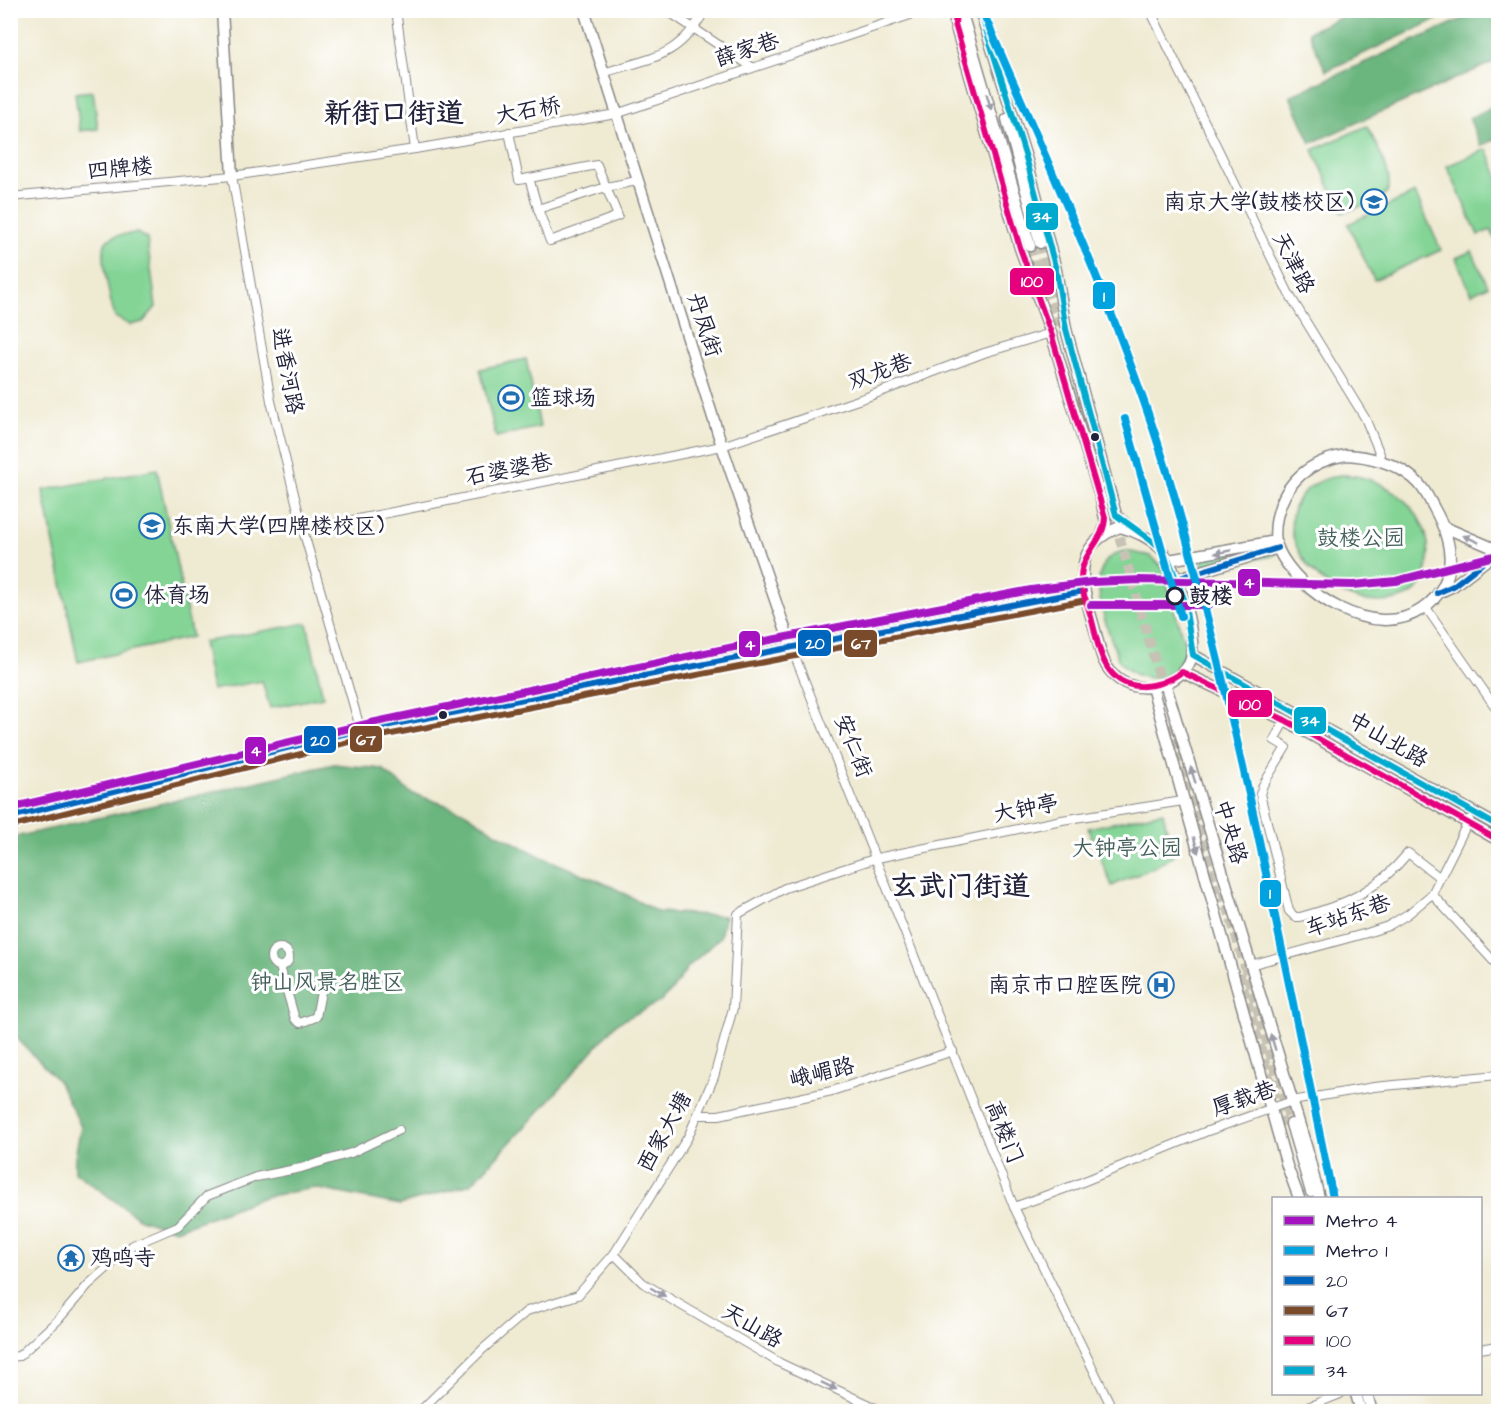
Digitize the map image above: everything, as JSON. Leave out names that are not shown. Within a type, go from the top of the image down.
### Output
[{"type":"main road","name":"进香河路","points":[[222,10],[232,176]]},
{"type":"main road","name":"丹凤街","points":[[584,10],[722,446],[792,649]]},
{"type":"main road","points":[[956,10],[955,24],[997,172],[1020,248],[1051,333],[1103,508],[1106,523],[1102,534],[1084,562],[1081,580],[1105,664],[1110,672],[1131,686],[1152,687],[1165,683],[1182,672],[1193,655],[1192,634],[1169,560],[1160,548],[1134,531],[1116,515],[1069,340],[1056,270],[1027,161],[980,10]]},
{"type":"main road","points":[[961,10],[1035,245],[974,10]]},
{"type":"main road","points":[[1360,456],[1405,472],[1415,480],[1423,489],[1444,527],[1451,558],[1444,583],[1425,606],[1404,617],[1388,619],[1344,611],[1329,604],[1309,588],[1277,545],[1275,525],[1282,499],[1298,476],[1328,458],[1360,456]]},
{"type":"main road","points":[[1102,534],[1120,527],[1134,531]]},
{"type":"main road","points":[[1437,593],[1453,586],[1498,551],[1444,527]]},
{"type":"main road","points":[[1169,560],[1277,545]]},
{"type":"main road","points":[[1176,579],[1277,545]]},
{"type":"main road","points":[[10,817],[361,731],[1084,591]]},
{"type":"main road","name":"中山北路","points":[[1193,655],[1471,817],[1498,840]]},
{"type":"main road","name":"中山北路","points":[[1182,672],[1285,720],[1471,817],[1498,826]]},
{"type":"main road","name":"中央路","points":[[1165,683],[1292,1101],[1319,1197]]},
{"type":"main road","name":"中央路","points":[[1152,687],[1272,1107],[1301,1197]]},
{"type":"main road","name":"中央路","points":[[1301,1197],[1287,1125],[1312,1197]]},
{"type":"main road","points":[[1356,1395],[1361,1412]]},
{"type":"main road","points":[[1367,1395],[1372,1412]]},
{"type":"street","points":[[396,10],[415,149]]},
{"type":"street","points":[[666,10],[752,67]]},
{"type":"street","points":[[603,73],[674,50],[695,28],[705,10]]},
{"type":"street","name":"薛家巷","points":[[616,114],[925,10]]},
{"type":"street","name":"天津路","points":[[1150,10],[1288,294],[1365,418],[1380,454],[1378,461]]},
{"type":"street","name":"大石桥","points":[[232,176],[415,149],[616,114]]},
{"type":"street","points":[[509,132],[519,180],[529,178],[597,165],[618,216],[550,242],[529,178]]},
{"type":"street","name":"四牌楼","points":[[10,197],[232,176]]},
{"type":"street","name":"进香河路","points":[[232,176],[271,401],[303,530],[361,731]]},
{"type":"street","points":[[538,209],[606,187],[637,181]]},
{"type":"street","name":"双龙巷","points":[[722,446],[867,397],[984,353],[1051,333]]},
{"type":"street","name":"石婆婆巷","points":[[303,530],[722,446]]},
{"type":"street","points":[[1425,606],[1498,711]]},
{"type":"street","name":"安仁街","points":[[792,649],[877,858]]},
{"type":"street","points":[[1285,720],[1274,740],[1286,747],[1260,794],[1289,911],[1295,917],[1300,917],[1344,905],[1383,881],[1408,853],[1439,877]]},
{"type":"street","name":"大钟亭","points":[[877,858],[1062,820],[1183,801]]},
{"type":"street","name":"车站东巷","points":[[1250,965],[1388,926],[1408,914],[1432,894],[1471,817]]},
{"type":"street","name":"高楼门","points":[[877,858],[1014,1207],[1114,1412]]},
{"type":"street","name":"西家大塘","points":[[419,1412],[483,1349],[527,1311],[578,1295],[614,1254],[688,1137],[714,1077],[733,1008],[738,914],[785,888],[877,858]]},
{"type":"street","points":[[1432,894],[1498,966]]},
{"type":"street","points":[[280,967],[295,1019],[300,1023],[316,1017],[321,992]]},
{"type":"street","name":"峨嵋路","points":[[698,1115],[719,1115],[832,1091],[953,1051]]},
{"type":"street","name":"厚载巷","points":[[1014,1207],[1292,1101],[1374,1087],[1498,1075]]},
{"type":"street","points":[[10,1358],[19,1356],[43,1334],[88,1285],[133,1245],[178,1226],[207,1196],[256,1177],[301,1168],[351,1153],[399,1130]]},
{"type":"street","name":"天山路","points":[[614,1254],[643,1283],[780,1363],[884,1412]]},
{"type":"street","points":[[1482,1349],[1498,1346]]},
{"type":"street","points":[[1296,1412],[1338,1395]]},
{"type":"green space","points":[[1355,11],[1434,11],[1438,19],[1326,71],[1308,32]]},
{"type":"green space","points":[[1480,11],[1498,11],[1498,60],[1311,143],[1290,96]]},
{"type":"green space","points":[[93,91],[98,129],[80,131],[75,93]]},
{"type":"green space","points":[[1498,105],[1498,138],[1481,146],[1469,118]]},
{"type":"green space","points":[[1367,126],[1384,161],[1389,181],[1388,188],[1385,194],[1376,200],[1342,213],[1313,150]]},
{"type":"green space","points":[[1487,149],[1498,176],[1498,246],[1491,230],[1478,235],[1447,166]]},
{"type":"green space","points":[[1415,193],[1441,250],[1374,280],[1348,224]]},
{"type":"green space","points":[[137,233],[147,239],[156,307],[143,322],[130,325],[115,317],[106,279],[104,248],[106,242],[112,237]]},
{"type":"green space","points":[[1472,251],[1488,286],[1471,294],[1456,258]]},
{"type":"green space","name":"篮球场","points":[[526,359],[540,427],[496,437],[480,369]]},
{"type":"green space","name":"体育场","points":[[157,469],[192,637],[78,662],[43,490]]},
{"type":"green space","name":"鼓楼公园","points":[[1340,475],[1377,482],[1393,491],[1407,503],[1419,518],[1426,534],[1429,553],[1425,577],[1421,585],[1411,594],[1403,598],[1372,602],[1343,594],[1319,577],[1301,555],[1292,531],[1294,507],[1309,488]]},
{"type":"green space","points":[[1275,542],[1276,553],[1272,556],[1204,569],[1201,557]]},
{"type":"green space","points":[[1126,551],[1151,556],[1163,568],[1185,646],[1182,659],[1176,668],[1157,678],[1136,675],[1118,659],[1103,614],[1099,581],[1102,567],[1111,557]]},
{"type":"green space","points":[[307,623],[323,697],[270,708],[262,681],[212,690],[203,642]]},
{"type":"green space","name":"钟山风景名胜区","points":[[334,764],[382,769],[411,793],[463,811],[496,833],[544,858],[611,886],[657,912],[725,916],[720,937],[688,967],[672,990],[660,1002],[617,1023],[547,1103],[471,1184],[400,1205],[314,1188],[264,1197],[176,1230],[140,1219],[75,1172],[75,1156],[81,1126],[58,1081],[11,1032],[10,838]]},
{"type":"green space","name":"大钟亭公园","points":[[1163,812],[1173,856],[1112,886],[1088,828]]},
{"type":"tunnel","points":[[1040,243],[1062,328]]},
{"type":"tunnel","points":[[1030,246],[1053,326]]},
{"type":"tunnel","points":[[1079,398],[1093,447]]},
{"type":"tunnel","points":[[1111,508],[1164,692]]},
{"type":"tunnel","points":[[1168,725],[1219,903]]},
{"type":"tunnel","points":[[1223,891],[1291,1124]]},
{"type":"tunnel","points":[[1239,973],[1283,1126]]},
{"type":"metro line","name":"1","points":[[982,10],[1111,312],[1175,498],[1199,585],[1241,759],[1333,1197]]},
{"type":"metro line","name":"1","points":[[1125,419],[1181,616]]},
{"type":"metro line","name":"4","points":[[10,808],[371,723],[734,647],[1031,590],[1092,582],[1141,580],[1353,585],[1396,581],[1498,555]]},
{"type":"metro line","name":"4","points":[[1091,605],[1209,605]]},
{"type":"transit line","name":"100","points":[[956,10],[955,24],[1020,248],[1051,333],[1105,517],[1101,533],[1082,568],[1081,582],[1099,649],[1106,665],[1113,675],[1122,681],[1141,686],[1162,682],[1182,672],[1285,720],[1498,840]]},
{"type":"transit line","name":"34","points":[[980,10],[1027,161],[1056,270],[1066,329],[1116,515],[1156,544],[1168,558],[1184,599],[1193,655],[1498,826]]},
{"type":"transit line","name":"20","points":[[1176,579],[1278,548]]},
{"type":"transit line","name":"20","points":[[1437,593],[1453,586],[1498,551]]},
{"type":"transit line","name":"20","points":[[10,817],[343,734],[1084,591]]},
{"type":"transit line","name":"67","points":[[12,826],[345,743],[1086,600]]},
{"type":"place","name":"南京大学(鼓楼校区)","points":[[1374,202]]},
{"type":"place","name":"篮球场","points":[[511,398]]},
{"type":"place","name":"东南大学(四牌楼校区)","points":[[152,526]]},
{"type":"place","name":"体育场","points":[[124,595]]},
{"type":"place","name":"鼓楼","points":[[1175,596]]},
{"type":"place","name":"南京市口腔医院","points":[[1161,985]]},
{"type":"place","name":"鸡鸣寺","points":[[71,1258]]},
{"type":"district","name":"新街口街道","points":[[394,113]]},
{"type":"district","name":"玄武门街道","points":[[960,886]]}]
